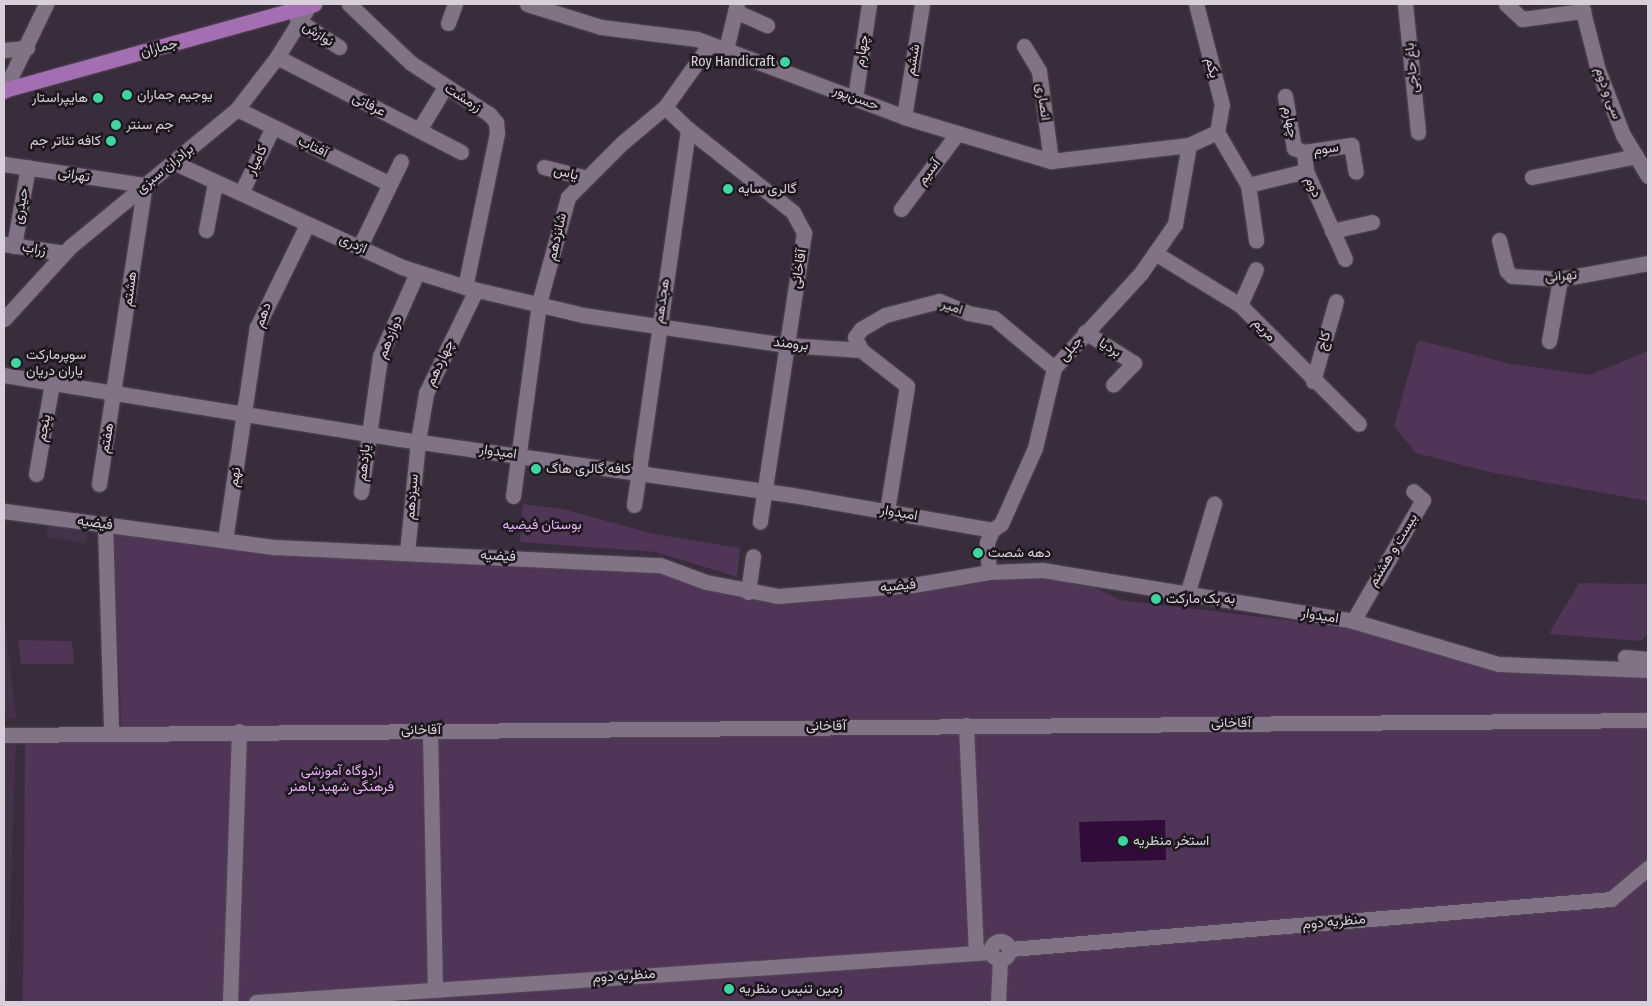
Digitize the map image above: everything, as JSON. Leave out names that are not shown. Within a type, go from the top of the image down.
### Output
[{"type":"main road","name":"جماران","points":[[4,91],[311,4]]},
{"type":"street","points":[[4,91],[27,48],[46,4]]},
{"type":"street","name":"برادران سبزی","points":[[4,319],[64,253],[145,185],[175,163],[237,109],[277,57],[298,20],[311,4]]},
{"type":"street","name":"زرمشت","points":[[349,4],[411,63],[489,114],[496,122],[497,133],[471,288]]},
{"type":"street","points":[[448,23],[456,4]]},
{"type":"street","name":"حسن‌پور","points":[[527,4],[601,27],[684,37],[710,44],[904,117],[1051,161],[1189,145]]},
{"type":"street","name":"چهارم","points":[[855,98],[869,4]]},
{"type":"street","name":"ششم","points":[[904,117],[922,4]]},
{"type":"street","name":"یکم","points":[[1196,4],[1222,105],[1217,132]]},
{"type":"street","name":"باغ حاجی","points":[[1405,4],[1418,132]]},
{"type":"street","points":[[1506,4],[1522,20],[1582,7]]},
{"type":"street","points":[[726,49],[736,7],[767,25]]},
{"type":"street","name":"سی و دوم","points":[[1582,7],[1598,70],[1623,135],[1648,176]]},
{"type":"street","name":"نوازش","points":[[298,20],[339,47]]},
{"type":"street","name":"شانزدهم","points":[[513,496],[517,455],[539,303],[568,197],[622,143],[666,107],[710,44]]},
{"type":"street","name":"انصاری","points":[[1024,46],[1039,71],[1051,161]]},
{"type":"street","points":[[4,50],[27,48]]},
{"type":"street","name":"عرفاتی","points":[[277,57],[461,152]]},
{"type":"street","points":[[419,130],[445,87]]},
{"type":"street","name":"چهارم","points":[[1285,96],[1294,148],[1304,152],[1306,171]]},
{"type":"street","name":"آقاخانی","points":[[666,107],[688,129],[793,212],[800,222],[804,234],[763,491],[760,522]]},
{"type":"street","name":"آفتاب","points":[[237,109],[390,184]]},
{"type":"street","name":"کامیار","points":[[241,193],[273,127]]},
{"type":"street","name":"هجدهم","points":[[634,505],[641,474],[659,325],[688,129]]},
{"type":"street","points":[[1189,145],[1217,132],[1248,185],[1256,240]]},
{"type":"street","name":"آسیم","points":[[901,209],[956,134]]},
{"type":"street","name":"جبلی","points":[[990,536],[1001,524],[1035,448],[1054,368],[1141,273],[1175,224],[1189,145]]},
{"type":"street","name":"سوم","points":[[1304,152],[1351,145],[1356,172]]},
{"type":"street","points":[[1532,177],[1636,156]]},
{"type":"street","points":[[360,246],[401,160]]},
{"type":"street","name":"اژدری","points":[[175,163],[307,225],[360,246],[417,272],[471,288],[539,303]]},
{"type":"street","name":"تهرانی","points":[[4,164],[145,185]]},
{"type":"street","name":"حیدری","points":[[9,245],[28,167]]},
{"type":"street","name":"یاس","points":[[544,167],[587,178]]},
{"type":"street","name":"دوم","points":[[1248,185],[1306,171],[1344,259]]},
{"type":"street","points":[[206,230],[215,183]]},
{"type":"street","name":"هشتم","points":[[115,393],[145,185]]},
{"type":"street","points":[[1332,230],[1372,222]]},
{"type":"street","name":"دهم","points":[[246,414],[258,327],[307,225]]},
{"type":"street","name":"تهرانی","points":[[1499,240],[1506,271],[1512,276],[1560,279],[1648,263]]},
{"type":"street","name":"زراب","points":[[9,245],[64,253]]},
{"type":"street","name":"مریم","points":[[1155,253],[1240,305],[1313,381],[1359,424]]},
{"type":"street","points":[[1240,305],[1256,269]]},
{"type":"street","name":"دوازدهم","points":[[367,434],[380,356],[417,272]]},
{"type":"street","points":[[1549,341],[1560,279]]},
{"type":"street","name":"چهاردهم","points":[[418,442],[426,393],[471,288]]},
{"type":"street","name":"امیر","points":[[861,350],[855,337],[861,329],[885,315],[939,301],[968,313],[994,318],[1054,368]]},
{"type":"street","name":"کاج","points":[[1313,381],[1336,301]]},
{"type":"street","name":"برومند","points":[[539,303],[583,315],[787,345],[861,350]]},
{"type":"street","name":"بردیا","points":[[1085,332],[1134,363],[1113,384]]},
{"type":"street","points":[[861,350],[907,386],[887,511]]},
{"type":"street","name":"امیدوار","points":[[4,375],[418,442],[763,491],[887,511],[990,536]]},
{"type":"street","name":"پنجم","points":[[36,474],[52,383]]},
{"type":"street","name":"هفتم","points":[[99,484],[115,393]]},
{"type":"street","name":"نهم","points":[[225,540],[246,414]]},
{"type":"street","name":"یازدهم","points":[[361,492],[367,434]]},
{"type":"street","name":"سیزدهم","points":[[407,552],[418,442]]},
{"type":"street","name":"بیست و هشتم","points":[[1354,617],[1423,500],[1413,491]]},
{"type":"street","points":[[1189,588],[1214,504]]},
{"type":"street","name":"فیضیه","points":[[4,511],[274,547],[660,565],[748,592],[778,596],[904,586],[988,569]]},
{"type":"street","points":[[105,524],[111,732]]},
{"type":"street","points":[[988,569],[990,536]]},
{"type":"street","points":[[748,592],[754,556]]},
{"type":"street","name":"امیدوار","points":[[1043,566],[1354,617]]},
{"type":"street","name":"امیدوار","points":[[988,569],[1043,566],[1189,588],[1354,617],[1499,659],[1648,670]]},
{"type":"street","name":"امیدوار","points":[[1527,661],[1648,659]]},
{"type":"street","name":"آقاخانی","points":[[4,736],[111,732],[1648,720]]},
{"type":"street","points":[[966,725],[994,954],[998,1002]]},
{"type":"street","points":[[430,730],[435,988]]},
{"type":"street","points":[[230,1002],[239,731]]},
{"type":"street","name":"منظریه دوم","points":[[256,1002],[435,988],[994,954],[1611,899],[1648,868]]},
{"type":"shaded area","points":[[48,518],[88,524],[87,544],[47,537]]},
{"type":"shaded area","points":[[4,613],[16,718],[4,719]]},
{"type":"shaded area","points":[[4,740],[16,740],[7,1002],[4,1002]]},
{"type":"shaded area","name":"استخر منظریه","points":[[1165,820],[1166,860],[1081,862],[1079,822]]},
{"type":"green space","points":[[1418,340],[1511,364],[1590,375],[1648,351],[1648,501],[1489,472],[1416,453],[1394,426]]},
{"type":"green space","name":"بوستان فیضیه","points":[[523,504],[563,509],[654,534],[740,548],[737,577],[656,552],[520,542]]},
{"type":"green space","name":"اردوگاه آموزشی فرهنگی شهید باهنر","points":[[113,533],[420,561],[657,573],[757,601],[795,603],[1042,576],[1084,582],[1120,600],[1352,628],[1498,671],[1631,672],[1648,677],[1648,1002],[23,1002],[25,742],[122,740]]},
{"type":"green space","points":[[1648,581],[1648,634],[1641,641],[1549,634],[1579,583],[1647,584]]},
{"type":"green space","points":[[18,640],[72,641],[74,664],[21,664]]},
{"type":"place","name":"Roy Handicraft","points":[[785,62]]},
{"type":"place","name":"یوجیم جماران","points":[[127,95]]},
{"type":"place","name":"هایپراستار","points":[[98,98]]},
{"type":"place","name":"جم سنتر","points":[[116,125]]},
{"type":"place","name":"کافه تئاتر جم","points":[[111,141]]},
{"type":"place","name":"گالری سایه","points":[[728,189]]},
{"type":"place","name":"سوپرمارکت یاران دریان","points":[[16,363]]},
{"type":"place","name":"کافه گالری هاگ","points":[[536,469]]},
{"type":"place","name":"دهه شصت","points":[[978,553]]},
{"type":"place","name":"به بک مارکت","points":[[1156,599]]},
{"type":"place","name":"استخر منظریه","points":[[1123,841]]},
{"type":"place","name":"زمین تنیس منظریه","points":[[729,989]]}]
